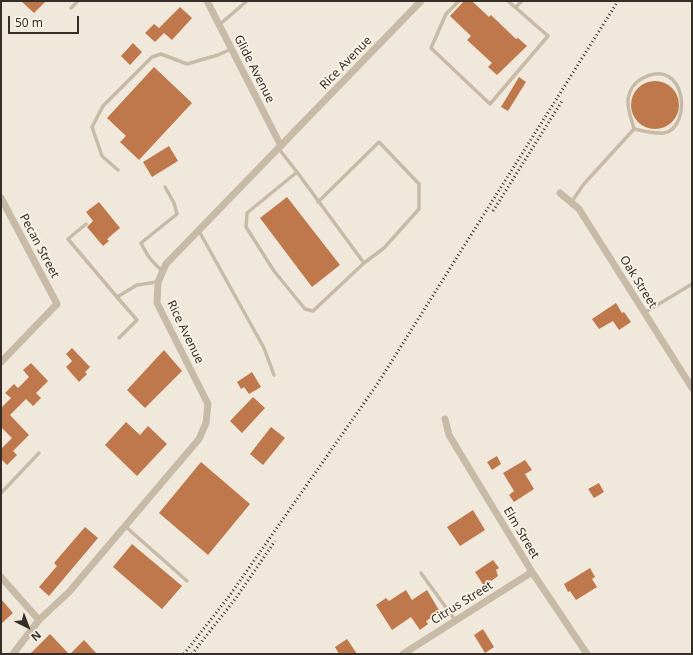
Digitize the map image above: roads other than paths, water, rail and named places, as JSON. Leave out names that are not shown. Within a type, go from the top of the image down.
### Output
[{"type":"street","name":"Glide Avenue","points":[[207,1],[280,148]]},
{"type":"street","name":"Rice Avenue","points":[[13,654],[39,620],[69,592],[199,439],[206,423],[208,404],[157,303],[158,282],[166,264],[421,1]]},
{"type":"street","name":"Oak Street","points":[[560,193],[579,209],[692,388]]},
{"type":"street","name":"Pecan Street","points":[[1,198],[57,304],[1,362]]},
{"type":"street","name":"Elm Street","points":[[446,419],[449,435],[532,572],[587,654]]},
{"type":"street","name":"Citrus Street","points":[[403,654],[532,572]]},
{"type":"street","points":[[1,577],[39,620]]},
{"type":"lane","points":[[71,8],[78,1]]},
{"type":"lane","points":[[219,25],[247,1]]},
{"type":"lane","points":[[459,1],[446,14],[431,48],[490,104],[548,36],[508,1]]},
{"type":"lane","points":[[516,7],[522,1]]},
{"type":"lane","points":[[118,170],[102,156],[92,127],[103,106],[152,57],[161,54],[187,64],[218,55],[231,49]]},
{"type":"lane","points":[[634,129],[628,107],[628,99],[632,87],[637,82],[649,75],[662,74],[677,81],[684,90]]},
{"type":"lane","points":[[634,129],[663,133],[674,130],[685,118]]},
{"type":"lane","points":[[571,203],[583,185],[634,129]]},
{"type":"lane","points":[[297,172],[247,213],[246,227],[274,271],[305,309],[313,311],[364,263],[384,248],[419,208],[419,184],[380,142],[318,202]]},
{"type":"lane","points":[[280,148],[364,263]]},
{"type":"lane","points":[[163,271],[147,256],[141,243],[177,214],[174,203],[166,187]]},
{"type":"lane","points":[[86,224],[68,240],[137,320],[119,338]]},
{"type":"lane","points":[[199,230],[264,348],[274,375]]},
{"type":"lane","points":[[117,297],[137,285],[158,282]]},
{"type":"lane","points":[[644,313],[692,284]]},
{"type":"lane","points":[[1,494],[39,454]]},
{"type":"lane","points":[[125,526],[187,581]]},
{"type":"lane","points":[[421,572],[455,620]]},
{"type":"railway","points":[[184,654],[230,595],[378,383],[618,1]]},
{"type":"railway","points":[[493,211],[562,101]]},
{"type":"railway","points":[[192,654],[236,598],[275,541]]}]
